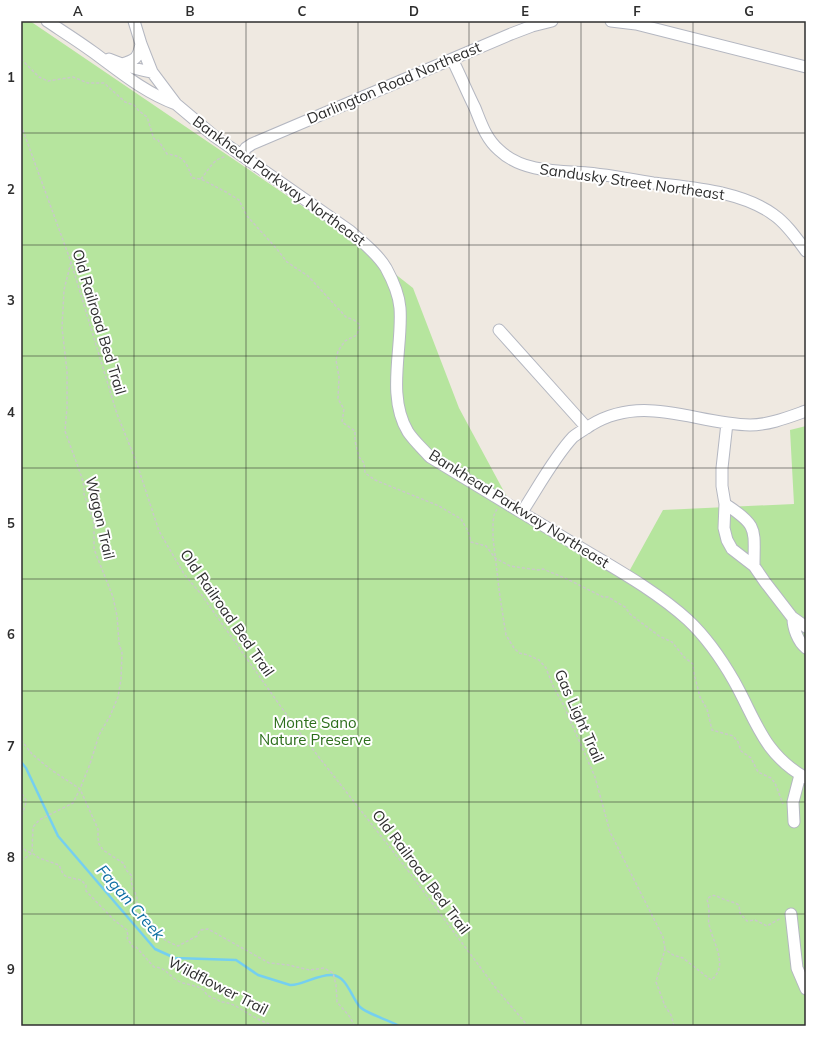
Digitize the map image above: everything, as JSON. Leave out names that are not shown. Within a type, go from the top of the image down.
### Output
[{"type":"street","points":[[47,21],[92,51],[134,82],[162,99],[176,104]]},
{"type":"street","name":"Bankhead Parkway Northeast","points":[[134,21],[152,72],[176,104],[214,136],[350,231],[370,248],[385,266],[400,307],[400,333],[396,387],[402,419],[408,432],[430,457],[665,600],[690,621],[719,657],[734,680],[758,730],[767,745],[779,759],[803,776]]},
{"type":"street","name":"Darlington Road Northeast","points":[[239,153],[252,144],[511,34],[532,26],[552,21]]},
{"type":"street","points":[[611,21],[636,24],[806,67]]},
{"type":"street","points":[[122,64],[133,60],[138,55],[141,44]]},
{"type":"street","points":[[92,51],[122,64],[143,71],[152,72],[148,78],[134,82]]},
{"type":"street","name":"Sandusky Street Northeast","points":[[452,59],[488,138],[499,150],[522,164],[537,169],[608,175],[704,190],[738,197],[758,205],[775,215],[806,251]]},
{"type":"street","points":[[499,330],[586,428]]},
{"type":"street","points":[[522,512],[559,455],[574,437],[586,428],[606,418],[635,410],[672,413],[727,423],[752,425],[775,421],[806,411]]},
{"type":"street","points":[[727,423],[722,468],[722,486],[725,504],[724,528],[727,540],[732,550],[754,566],[780,603],[793,618],[806,627]]},
{"type":"street","points":[[725,504],[739,513],[752,525],[755,537],[754,566]]},
{"type":"street","points":[[793,618],[795,630],[799,640],[806,648]]},
{"type":"street","points":[[794,822],[793,802],[803,776]]},
{"type":"street","points":[[791,914],[797,968],[806,989]]},
{"type":"path","name":"Old Railroad Bed Trail","points":[[21,125],[71,262],[117,414],[136,461],[154,516],[160,531],[184,574],[201,594],[296,728],[403,864],[498,990],[528,1026]]},
{"type":"path","points":[[200,179],[215,161],[222,157],[229,157],[239,153]]},
{"type":"path","name":"Wagon Trail","points":[[32,853],[33,827],[39,820],[72,803],[80,789],[99,735],[110,716],[118,697],[121,679],[122,653],[119,643],[117,616],[113,597],[94,549],[94,523],[84,494],[82,478],[65,431],[67,408],[67,371],[62,328],[64,290],[71,262]]},
{"type":"path","name":"Gas Light Trail","points":[[501,500],[494,515],[493,523],[497,576],[506,635],[519,653],[539,660],[546,668],[595,777],[610,832],[663,937],[665,949]]},
{"type":"path","points":[[21,740],[32,754],[50,769],[80,789],[98,829],[99,844],[103,850],[123,863],[127,871],[132,876],[130,882],[137,898],[136,915],[155,933],[178,946],[197,936],[200,930],[208,929],[269,963],[288,964],[310,970],[324,968],[333,973],[336,985],[337,1002],[350,1017],[354,1025]]},
{"type":"path","points":[[21,784],[22,794],[26,800],[26,808],[21,818],[21,828]]},
{"type":"path","name":"Wildflower Trail","points":[[21,845],[26,851],[39,858],[59,865],[63,874],[67,877],[81,880],[86,885],[86,891],[114,920],[127,930],[127,938],[130,943],[133,947],[136,947],[154,967],[156,966],[168,971],[176,980],[186,985],[202,989],[209,996],[218,999],[220,1002],[237,1006],[252,1016],[273,1026]]},
{"type":"path","points":[[21,861],[32,853]]},
{"type":"path","points":[[674,1026],[671,1015],[665,1006],[656,982],[665,949],[673,955],[683,958],[711,980],[718,971],[720,964],[717,948],[708,924],[707,899],[716,895],[723,899],[731,900],[739,905],[740,913],[747,921],[754,920],[767,926],[791,914]]},
{"type":"path","points":[[340,1026],[357,1026]]},
{"type":"green space","name":"Monte Sano Nature Preserve","points":[[21,21],[30,21],[348,237],[413,288],[459,408],[515,512],[626,577],[663,510],[794,504],[790,430],[806,426],[806,1026],[21,1026]]},
{"type":"waterway","name":"Fagan Creek","points":[[21,762],[26,768],[58,836],[155,949],[175,958],[236,960],[258,975],[290,985],[299,984],[327,975],[337,976],[345,983],[363,1010],[399,1026]]}]
